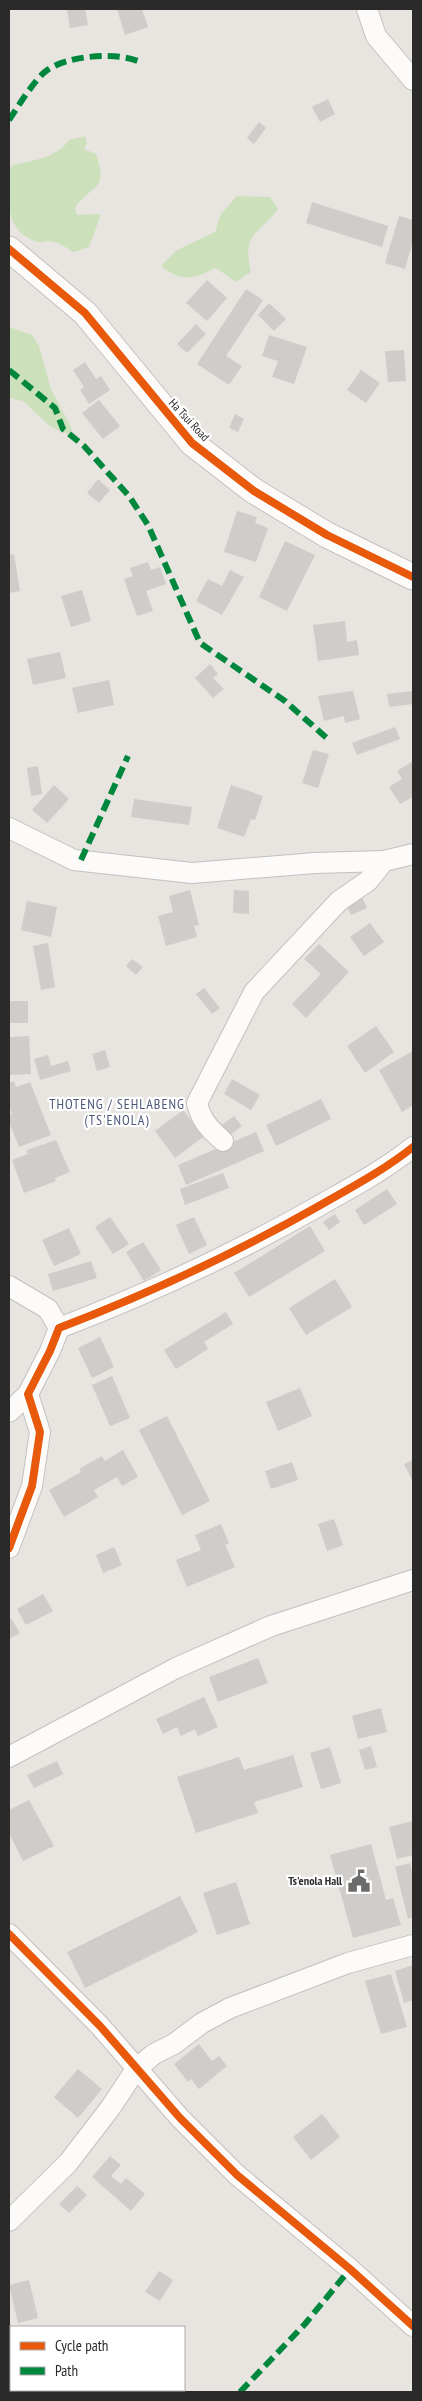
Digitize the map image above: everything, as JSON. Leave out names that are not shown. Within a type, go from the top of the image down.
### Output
[{"type":"street","points":[[367,9],[376,36],[413,80]]},
{"type":"street","name":"Ha Tsui Road","points":[[9,249],[85,313],[192,443],[254,491],[327,536],[413,577]]},
{"type":"street","points":[[9,828],[74,860],[192,872],[315,863],[384,861],[413,854]]},
{"type":"street","points":[[223,1141],[207,1126],[200,1116],[197,1103],[254,992],[339,901],[368,881],[384,861]]},
{"type":"street","points":[[9,1412],[28,1394],[50,1352],[59,1328],[121,1304],[248,1246],[387,1168],[413,1147]]},
{"type":"street","points":[[9,1286],[48,1309],[59,1328]]},
{"type":"street","points":[[9,1548],[32,1486],[40,1432],[28,1394]]},
{"type":"street","points":[[9,1757],[176,1668],[271,1626],[413,1580]]},
{"type":"street","points":[[9,1934],[100,2026],[136,2069],[237,2175],[350,2269],[413,2326]]},
{"type":"street","points":[[9,2220],[68,2163],[112,2107],[136,2069],[154,2054],[174,2044],[202,2022],[230,2008],[348,1963],[413,1945]]},
{"type":"green space","points":[[85,136],[87,143],[84,149],[96,154],[101,175],[97,186],[75,208],[77,215],[101,214],[89,247],[74,252],[62,245],[49,241],[39,242],[27,237],[19,230],[13,222],[10,212],[9,170],[13,165],[37,160],[52,154],[69,140]]},
{"type":"green space","points":[[237,196],[270,197],[278,209],[250,241],[248,249],[251,272],[236,282],[216,268],[194,277],[182,277],[161,266],[177,250],[215,232],[221,214]]},
{"type":"green space","points":[[9,327],[32,335],[39,346],[51,389],[71,427],[72,436],[51,427],[23,401],[9,398]]},
{"type":"building","points":[[67,9],[85,9],[88,25],[70,28]]},
{"type":"building","points":[[117,9],[142,9],[148,27],[125,35]]},
{"type":"building","points":[[328,99],[335,114],[320,122],[312,107]]},
{"type":"building","points":[[259,122],[266,128],[254,144],[247,138]]},
{"type":"building","points":[[312,202],[388,226],[382,247],[306,223]]},
{"type":"building","points":[[399,216],[413,220],[413,241],[405,269],[385,263]]},
{"type":"building","points":[[207,280],[227,298],[207,321],[186,303]]},
{"type":"building","points":[[246,289],[263,300],[226,356],[242,366],[229,385],[197,364]]},
{"type":"building","points":[[269,303],[286,319],[274,331],[258,315]]},
{"type":"building","points":[[196,324],[206,334],[187,353],[177,344]]},
{"type":"building","points":[[269,335],[307,347],[294,384],[272,377],[278,361],[262,356]]},
{"type":"building","points":[[404,350],[406,381],[388,382],[385,351]]},
{"type":"building","points":[[85,362],[96,379],[101,376],[110,390],[89,404],[80,390],[84,387],[73,370]]},
{"type":"building","points":[[361,370],[380,383],[366,403],[347,390]]},
{"type":"building","points":[[99,400],[120,426],[103,439],[82,413]]},
{"type":"building","points":[[235,414],[244,419],[238,432],[229,428]]},
{"type":"building","points":[[98,479],[110,490],[99,503],[87,493]]},
{"type":"building","points":[[237,511],[257,517],[255,523],[268,528],[256,562],[224,552]]},
{"type":"building","points":[[285,541],[315,555],[287,611],[259,597]]},
{"type":"building","points":[[14,554],[20,591],[9,593],[9,555]]},
{"type":"building","points":[[148,562],[151,570],[160,567],[166,584],[146,591],[153,611],[137,616],[124,579],[133,576],[130,568]]},
{"type":"building","points":[[230,570],[244,577],[222,615],[196,601],[208,579],[222,586]]},
{"type":"building","points":[[82,590],[91,621],[71,627],[61,596]]},
{"type":"building","points":[[345,621],[347,642],[357,640],[359,655],[318,661],[313,625]]},
{"type":"building","points":[[60,652],[66,678],[33,685],[27,659]]},
{"type":"building","points":[[210,664],[218,674],[213,678],[224,689],[213,698],[195,678]]},
{"type":"building","points":[[109,680],[114,705],[78,713],[72,688]]},
{"type":"building","points":[[353,691],[360,719],[345,723],[344,716],[324,721],[318,696]]},
{"type":"building","points":[[413,691],[413,704],[389,707],[387,694]]},
{"type":"building","points":[[395,727],[400,739],[357,755],[352,743]]},
{"type":"building","points":[[313,750],[329,754],[318,788],[302,783]]},
{"type":"building","points":[[413,761],[413,797],[400,804],[389,787],[402,779],[397,771]]},
{"type":"building","points":[[38,766],[42,794],[31,796],[27,768]]},
{"type":"building","points":[[54,785],[69,799],[47,823],[32,810]]},
{"type":"building","points":[[231,785],[263,796],[255,820],[251,819],[244,837],[217,828]]},
{"type":"building","points":[[134,799],[192,807],[189,825],[131,817]]},
{"type":"building","points":[[190,890],[199,925],[194,926],[197,937],[166,946],[158,916],[173,912],[169,896]]},
{"type":"building","points":[[234,890],[249,891],[249,914],[233,913]]},
{"type":"building","points":[[359,891],[367,908],[351,915],[343,899]]},
{"type":"building","points":[[27,901],[57,907],[51,937],[21,930]]},
{"type":"building","points":[[370,923],[384,942],[364,956],[350,937]]},
{"type":"building","points":[[48,943],[55,987],[41,990],[33,946]]},
{"type":"building","points":[[319,944],[349,972],[306,1018],[292,1004],[321,974],[304,959]]},
{"type":"building","points":[[132,959],[143,967],[136,975],[126,966]]},
{"type":"building","points":[[204,988],[220,1008],[212,1014],[196,994]]},
{"type":"building","points":[[10,1001],[28,1001],[28,1023],[10,1023]]},
{"type":"building","points":[[376,1026],[394,1052],[365,1073],[347,1046]]},
{"type":"building","points":[[29,1036],[31,1074],[9,1075],[9,1037]]},
{"type":"building","points":[[105,1050],[110,1067],[97,1071],[92,1054]]},
{"type":"building","points":[[413,1051],[413,1105],[402,1112],[379,1070]]},
{"type":"building","points":[[48,1055],[51,1066],[68,1061],[71,1071],[40,1080],[34,1059]]},
{"type":"building","points":[[232,1079],[260,1095],[251,1110],[224,1094]]},
{"type":"building","points":[[14,1081],[16,1087],[30,1082],[51,1135],[19,1147],[9,1122],[9,1115],[12,1114],[9,1105],[9,1083]]},
{"type":"building","points":[[321,1099],[331,1119],[276,1146],[266,1125]]},
{"type":"building","points":[[183,1110],[203,1137],[175,1158],[155,1131]]},
{"type":"building","points":[[234,1116],[242,1126],[227,1137],[219,1127]]},
{"type":"building","points":[[256,1132],[264,1151],[186,1185],[178,1165]]},
{"type":"building","points":[[56,1140],[70,1172],[55,1178],[56,1181],[24,1193],[12,1160],[28,1154],[27,1150]]},
{"type":"building","points":[[223,1173],[229,1188],[185,1205],[180,1189]]},
{"type":"building","points":[[387,1189],[397,1204],[364,1225],[355,1210]]},
{"type":"building","points":[[335,1214],[340,1222],[329,1230],[323,1222]]},
{"type":"building","points":[[110,1217],[129,1244],[113,1254],[95,1227]]},
{"type":"building","points":[[194,1217],[207,1245],[189,1254],[176,1225]]},
{"type":"building","points":[[310,1226],[325,1251],[249,1297],[234,1273]]},
{"type":"building","points":[[69,1228],[81,1254],[54,1266],[42,1240]]},
{"type":"building","points":[[143,1242],[161,1270],[144,1281],[126,1252]]},
{"type":"building","points":[[91,1261],[97,1278],[53,1291],[48,1274]]},
{"type":"building","points":[[335,1279],[352,1307],[306,1335],[289,1308]]},
{"type":"building","points":[[226,1312],[233,1324],[204,1342],[208,1349],[176,1369],[164,1350]]},
{"type":"building","points":[[100,1337],[114,1367],[92,1378],[78,1348]]},
{"type":"building","points":[[112,1376],[130,1418],[110,1426],[92,1385]]},
{"type":"building","points":[[300,1388],[312,1416],[278,1431],[266,1402]]},
{"type":"building","points":[[167,1416],[210,1501],[182,1515],[139,1430]]},
{"type":"building","points":[[123,1450],[138,1477],[122,1486],[117,1477],[94,1490],[98,1497],[64,1517],[49,1490],[81,1472],[79,1469],[102,1456],[105,1461]]},
{"type":"building","points":[[413,1460],[413,1482],[404,1464]]},
{"type":"building","points":[[292,1462],[298,1480],[271,1489],[265,1471]]},
{"type":"building","points":[[334,1519],[343,1545],[327,1551],[318,1524]]},
{"type":"building","points":[[221,1524],[229,1543],[225,1545],[235,1567],[187,1587],[176,1560],[201,1550],[195,1535]]},
{"type":"building","points":[[114,1547],[122,1565],[103,1573],[96,1555]]},
{"type":"building","points":[[43,1594],[53,1611],[26,1625],[17,1609]]},
{"type":"building","points":[[11,1618],[20,1633],[9,1639],[9,1620]]},
{"type":"building","points":[[258,1658],[268,1683],[218,1702],[209,1677]]},
{"type":"building","points":[[204,1697],[218,1727],[198,1736],[195,1729],[181,1736],[177,1727],[163,1734],[156,1719]]},
{"type":"building","points":[[381,1708],[387,1732],[358,1739],[352,1716]]},
{"type":"building","points":[[371,1746],[377,1767],[365,1770],[359,1750]]},
{"type":"building","points":[[330,1747],[341,1783],[321,1789],[310,1753]]},
{"type":"building","points":[[293,1755],[303,1787],[254,1802],[258,1813],[196,1833],[177,1777],[239,1757],[244,1770]]},
{"type":"building","points":[[57,1761],[63,1774],[34,1788],[27,1775]]},
{"type":"building","points":[[29,1800],[54,1846],[23,1861],[9,1833],[9,1810]]},
{"type":"building","points":[[413,1821],[413,1855],[397,1859],[389,1827]]},
{"type":"building","name":"Ts'enola Hall","points":[[371,1844],[386,1900],[393,1898],[401,1925],[353,1938],[330,1855]]},
{"type":"building","points":[[410,1863],[413,1875],[413,1917],[408,1919],[395,1867]]},
{"type":"building","points":[[236,1882],[250,1924],[217,1935],[203,1893]]},
{"type":"building","points":[[180,1896],[198,1932],[85,1988],[67,1952]]},
{"type":"building","points":[[413,1965],[413,2000],[404,2003],[395,1971]]},
{"type":"building","points":[[391,1974],[407,2027],[381,2034],[365,1981]]},
{"type":"building","points":[[199,2044],[212,2061],[219,2056],[227,2066],[199,2089],[191,2079],[188,2082],[174,2064]]},
{"type":"building","points":[[78,2069],[102,2089],[78,2118],[54,2097]]},
{"type":"building","points":[[322,2114],[340,2137],[311,2160],[293,2137]]},
{"type":"building","points":[[110,2156],[121,2165],[111,2176],[121,2184],[126,2178],[145,2194],[131,2211],[92,2177]]},
{"type":"building","points":[[77,2186],[87,2195],[69,2213],[59,2204]]},
{"type":"building","points":[[159,2271],[173,2280],[160,2301],[145,2292]]},
{"type":"building","points":[[29,2280],[38,2318],[18,2323],[9,2285]]},
{"type":"marked path","points":[[9,120],[37,80],[46,71],[55,66],[67,61],[94,56],[121,57],[142,63]]},
{"type":"marked path","points":[[9,370],[55,408],[63,429],[84,446],[129,496],[148,525],[200,643],[285,701],[330,741]]},
{"type":"marked path","points":[[81,860],[128,756]]},
{"type":"marked path","points":[[240,2392],[305,2324],[350,2269]]},
{"type":"cycle path","points":[[9,249],[85,313],[192,443],[254,491],[327,535],[413,577]]},
{"type":"cycle path","points":[[9,1548],[32,1486],[40,1432],[28,1394],[50,1351],[59,1328],[158,1287],[254,1241],[366,1179],[413,1147]]},
{"type":"cycle path","points":[[9,1934],[100,2026],[180,2118],[237,2175],[350,2269],[413,2326]]},
{"type":"place","name":"Ts'enola Hall","points":[[359,1881]]},
{"type":"district","name":"THOTENG / SEHLABENG (TS'ENOLA)","points":[[117,1112]]}]
